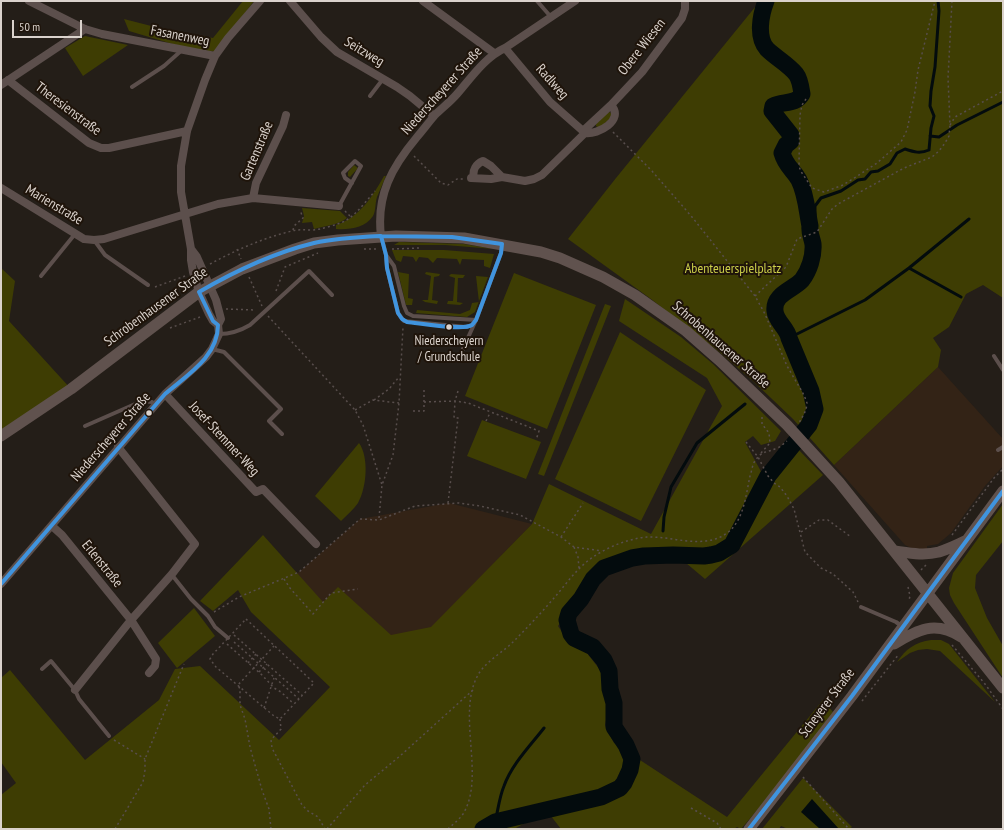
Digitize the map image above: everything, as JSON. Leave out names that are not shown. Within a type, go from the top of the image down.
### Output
[{"type":"main road","name":"Schrobenhausener Straße","points":[[1,436],[71,389],[199,292],[210,285],[266,259],[314,243],[381,236],[464,238],[541,252],[560,258],[603,277],[635,295],[686,331],[719,360],[787,425],[839,482],[1003,688]]},
{"type":"main road","name":"Scheyerer Straße","points":[[749,829],[852,696],[1003,491]]},
{"type":"main road","points":[[894,551],[915,554],[932,553],[942,551],[966,541]]},
{"type":"main road","points":[[888,647],[917,631],[933,628],[948,630],[966,640]]},
{"type":"street","name":"Fasanenweg","points":[[28,1],[85,29],[102,34],[215,56]]},
{"type":"street","points":[[219,329],[213,321],[199,292],[193,272],[191,249],[184,214],[180,181],[181,166],[186,131],[202,86],[215,56],[228,38],[260,1]]},
{"type":"street","name":"Seitzweg","points":[[290,1],[336,52],[410,96],[434,116]]},
{"type":"street","points":[[423,1],[494,53]]},
{"type":"street","name":"Niederscheyerer Straße","points":[[381,236],[380,210],[386,186],[397,163],[434,116],[453,98],[494,53],[505,48],[575,1]]},
{"type":"street","name":"Obere Wiesen","points":[[472,178],[502,178],[525,181],[542,175],[642,72],[682,18],[685,9],[685,1]]},
{"type":"street","points":[[5,82],[85,29]]},
{"type":"street","name":"Radlweg","points":[[505,48],[550,102],[584,132]]},
{"type":"street","name":"Theresienstraße","points":[[5,82],[89,143],[101,148],[120,146],[186,131]]},
{"type":"street","points":[[608,126],[615,115],[615,111],[611,105]]},
{"type":"street","name":"Gartenstraße","points":[[254,198],[256,183],[283,126],[286,115]]},
{"type":"street","name":"Obere Wiesen","points":[[584,132],[596,132],[608,126]]},
{"type":"street","points":[[472,178],[475,168],[483,161],[491,166],[502,178]]},
{"type":"street","name":"Marienstraße","points":[[1,188],[84,239],[94,240],[104,238],[184,214]]},
{"type":"street","name":"Gartenstraße","points":[[184,214],[223,203],[254,198],[340,206]]},
{"type":"street","name":"Niederscheyerer Straße","points":[[1,584],[165,394],[194,369],[212,349],[221,319],[210,285],[191,249]]},
{"type":"street","name":"Josef-Stemmer-Weg","points":[[165,394],[256,492],[263,489],[316,544]]},
{"type":"street","points":[[75,690],[131,620],[172,574],[195,544],[118,447]]},
{"type":"street","name":"Erlenstraße","points":[[52,526],[62,535],[131,620],[156,659],[156,662],[149,673]]},
{"type":"lane","points":[[537,1],[551,17]]},
{"type":"lane","points":[[132,87],[164,66],[182,49]]},
{"type":"lane","points":[[370,96],[383,79]]},
{"type":"lane","points":[[340,206],[361,166],[355,160],[344,173],[345,178],[352,183]]},
{"type":"lane","points":[[40,276],[75,233]]},
{"type":"lane","points":[[381,236],[398,313],[404,321],[466,327],[472,325],[476,320]]},
{"type":"lane","name":"Marienstraße","points":[[94,240],[105,255],[148,285]]},
{"type":"lane","points":[[462,351],[476,320],[501,253],[502,244]]},
{"type":"lane","points":[[386,255],[394,266],[404,306],[409,315],[476,320]]},
{"type":"lane","points":[[219,329],[232,333],[250,325],[310,271],[332,295]]},
{"type":"lane","points":[[212,349],[224,352],[281,409],[269,421],[282,434]]},
{"type":"lane","points":[[994,356],[1003,370]]},
{"type":"lane","points":[[85,426],[142,401],[152,402],[156,405]]},
{"type":"lane","points":[[998,450],[1003,447]]},
{"type":"lane","points":[[172,574],[191,599],[208,616],[215,627],[228,638]]},
{"type":"lane","points":[[861,606],[896,622],[903,627]]},
{"type":"lane","points":[[42,669],[51,661],[75,690],[79,699],[109,736]]},
{"type":"path","points":[[806,99],[802,106],[800,115],[799,163],[803,175],[812,188],[824,192],[843,185],[877,163],[901,142],[907,130],[918,70],[935,1]]},
{"type":"path","points":[[755,296],[786,268],[797,239],[817,232],[832,209],[838,204],[904,168],[932,157],[939,151],[948,136],[950,125],[948,78],[952,1]]},
{"type":"path","points":[[950,125],[955,117],[1003,91]]},
{"type":"path","points":[[608,126],[652,171],[692,217],[755,296],[765,314],[787,366],[804,395],[806,410],[799,423]]},
{"type":"path","points":[[407,149],[441,183],[448,185],[457,179],[472,178]]},
{"type":"path","points":[[242,261],[237,249],[293,230],[314,230],[344,222],[364,204],[376,190]]},
{"type":"path","points":[[293,230],[294,226],[302,218],[299,202]]},
{"type":"path","points":[[364,249],[421,248]]},
{"type":"path","points":[[274,296],[278,289],[285,267],[324,252]]},
{"type":"path","points":[[249,278],[264,312],[355,410],[363,425],[382,485]]},
{"type":"path","points":[[219,310],[254,310],[264,312]]},
{"type":"path","points":[[379,520],[382,485],[393,455],[399,403],[404,321]]},
{"type":"path","points":[[355,410],[389,389],[400,375]]},
{"type":"path","points":[[413,411],[424,411],[424,388]]},
{"type":"path","points":[[448,503],[458,418],[454,418],[455,401],[458,391]]},
{"type":"path","points":[[373,400],[399,403]]},
{"type":"path","points":[[424,402],[455,401],[468,403],[539,432],[536,440]]},
{"type":"path","points":[[448,829],[462,815],[468,803],[471,789],[472,772],[470,711],[473,690],[478,675],[486,665],[513,642],[555,597],[579,568],[602,551],[621,543],[647,537],[700,541],[716,539],[728,532],[738,519],[754,462],[770,443],[769,433],[762,424],[762,410],[767,415]]},
{"type":"path","points":[[486,421],[490,413]]},
{"type":"path","points":[[761,453],[777,448],[788,440]]},
{"type":"path","points":[[746,442],[758,457],[769,477],[787,496],[794,509],[805,552],[821,568],[833,574],[853,592],[861,606]]},
{"type":"path","points":[[948,540],[994,478],[1003,469]]},
{"type":"path","points":[[208,616],[239,597],[299,572],[360,519],[379,520],[415,506],[448,503],[480,506],[520,515],[561,537],[574,547],[602,551]]},
{"type":"path","points":[[561,537],[583,503]]},
{"type":"path","points":[[800,532],[819,520],[828,520],[851,537]]},
{"type":"path","points":[[574,547],[578,557],[579,568]]},
{"type":"path","points":[[915,577],[932,559],[932,553]]},
{"type":"path","points":[[284,579],[313,614],[331,594],[358,589]]},
{"type":"path","points":[[280,719],[276,718],[216,667],[210,659],[211,656],[246,619],[314,683],[280,719],[281,728],[271,740],[272,748],[302,805],[318,817],[326,829],[365,785],[400,756],[473,690]]},
{"type":"path","points":[[232,634],[302,695]]},
{"type":"path","points":[[228,638],[298,699]]},
{"type":"path","points":[[224,642],[259,672],[271,686],[281,692],[294,704]]},
{"type":"path","points":[[949,642],[1003,709]]},
{"type":"path","points":[[238,685],[274,646]]},
{"type":"path","points":[[248,663],[256,654]]},
{"type":"path","points":[[860,703],[899,654]]},
{"type":"path","points":[[115,829],[143,782],[145,759],[184,664]]},
{"type":"path","points":[[259,672],[267,664]]},
{"type":"path","points":[[264,708],[274,678]]},
{"type":"path","points":[[238,685],[240,689],[240,705],[245,719],[250,747],[269,809],[271,829]]},
{"type":"path","points":[[109,736],[145,759]]},
{"type":"path","points":[[803,776],[849,829]]},
{"type":"path","points":[[691,808],[717,823],[721,829]]},
{"type":"shaded area","points":[[938,367],[1003,439],[1003,466],[985,486],[951,533],[938,544],[927,546],[927,550],[911,548],[905,545],[834,465]]},
{"type":"shaded area","points":[[449,503],[532,524],[431,628],[321,672],[246,598],[299,572],[360,519]]},
{"type":"shaded area","points":[[812,799],[839,829],[820,829],[801,812]]},
{"type":"green space","points":[[243,1],[254,1],[216,52],[186,48],[129,31],[124,19],[163,29],[213,38]]},
{"type":"green space","name":"Abenteuerspielplatz","points":[[760,1],[1003,1],[1003,298],[983,285],[966,294],[949,327],[933,338],[941,350],[938,367],[834,465],[793,419],[752,380],[717,350],[651,299],[568,239]]},
{"type":"green space","points":[[85,36],[128,45],[83,76],[65,48]]},
{"type":"green space","points":[[610,112],[612,115],[611,118],[599,128],[596,126],[596,124],[607,113]]},
{"type":"green space","points":[[354,165],[358,168],[350,177],[348,176],[348,172]]},
{"type":"green space","points":[[384,176],[386,176],[377,197],[374,214],[370,220],[361,226],[336,229],[336,225],[344,222],[358,212],[370,198]]},
{"type":"green space","points":[[302,208],[340,211],[347,218],[336,224],[314,229],[312,222],[302,223],[304,216]]},
{"type":"green space","points":[[399,242],[464,244],[494,249],[445,245],[394,245]]},
{"type":"green space","points":[[392,250],[444,250],[494,254],[490,268],[484,266],[484,260],[462,259],[460,265],[457,259],[437,258],[433,263],[428,258],[419,257],[416,262],[413,257],[403,256],[401,262],[396,260]]},
{"type":"green space","points":[[1,268],[15,281],[9,321],[71,389],[1,436]]},
{"type":"green space","points":[[398,272],[409,274],[408,298],[413,299],[412,305],[406,305]]},
{"type":"green space","points":[[426,272],[440,274],[439,276],[434,277],[432,300],[438,301],[437,304],[422,300],[428,300],[431,276],[425,274]]},
{"type":"green space","points":[[514,273],[596,305],[547,429],[465,396]]},
{"type":"green space","points":[[451,274],[465,275],[463,278],[458,278],[457,302],[463,303],[460,305],[447,304],[448,301],[453,301],[455,278],[449,276]]},
{"type":"green space","points":[[476,276],[488,277],[479,301]]},
{"type":"green space","points":[[625,299],[681,337],[713,364],[781,431],[775,441],[761,445],[753,436],[745,442],[764,477],[732,542],[719,551],[708,554],[649,552],[622,556],[608,560],[599,565],[607,574],[593,579],[586,589],[566,610],[565,617],[558,626],[564,635],[587,653],[603,675],[603,692],[609,706],[605,725],[614,743],[727,817],[823,700],[833,712],[788,774],[741,829],[737,827],[734,829],[561,829],[547,811],[514,829],[1,829],[1,795],[16,783],[1,762],[1,678],[10,670],[85,760],[159,700],[175,669],[200,666],[279,740],[330,687],[251,612],[238,590],[213,611],[200,601],[263,535],[323,602],[338,587],[391,635],[431,627],[532,524],[549,484],[651,534],[722,406],[707,378],[619,321]]},
{"type":"green space","points":[[479,302],[475,312],[467,317],[416,313],[417,310],[460,314],[470,310],[472,303]]},
{"type":"green space","points":[[605,304],[611,306],[544,476],[538,474]]},
{"type":"green space","points":[[620,332],[706,390],[641,521],[555,479]]},
{"type":"green space","points":[[482,420],[541,442],[526,479],[467,456]]},
{"type":"green space","points":[[359,443],[364,456],[366,472],[365,481],[358,503],[341,521],[315,496]]},
{"type":"green space","points":[[797,448],[823,475],[705,579],[686,563],[666,562],[668,560],[710,558],[728,549],[736,542],[743,532],[768,484]]},
{"type":"green space","points":[[1003,504],[1003,541],[976,575],[975,588],[987,618],[1003,646],[1003,678],[954,603],[950,595],[949,588],[953,573]]},
{"type":"green space","points":[[194,608],[215,636],[177,668],[158,643]]},
{"type":"green space","points":[[941,640],[949,644],[995,702],[940,651],[927,649],[918,650],[910,653],[897,662],[911,647],[920,642]]},
{"type":"green space","points":[[803,778],[852,827],[849,829],[788,829],[781,826],[779,829],[762,829]]},
{"type":"waterway","points":[[483,829],[495,822],[601,797],[620,788],[624,783],[630,770],[632,759],[626,745],[614,727],[614,703],[610,689],[609,671],[604,660],[593,647],[574,638],[571,634],[567,620],[569,613],[581,599],[593,579],[604,568],[632,558],[644,556],[711,555],[719,553],[732,545],[768,476],[809,425],[815,409],[811,391],[788,334],[777,318],[775,311],[775,305],[780,296],[798,284],[805,276],[812,258],[813,244],[806,203],[801,185],[782,153],[786,145],[791,141],[791,135],[772,111],[773,106],[777,104],[796,100],[802,94],[801,86],[796,74],[767,49],[764,44],[760,25],[762,12],[766,1]]},
{"type":"waterway","points":[[810,226],[815,218],[815,206],[821,198],[841,191],[858,180],[865,179],[871,172],[878,171],[890,164],[897,153],[905,149],[917,152],[929,150],[931,128],[934,116],[930,106],[935,67],[939,11],[938,1]]},
{"type":"waterway","points":[[930,136],[939,137],[957,125],[1003,102]]},
{"type":"waterway","points":[[789,338],[865,300],[909,268],[969,219]]},
{"type":"waterway","points":[[909,268],[961,297]]},
{"type":"waterway","points":[[663,531],[664,517],[671,487],[697,443],[745,404]]},
{"type":"waterway","points":[[495,822],[501,795],[507,778],[544,728]]},
{"type":"transit line","points":[[1,584],[165,394],[200,364],[207,356],[213,347],[217,336],[218,325],[213,321],[199,292],[255,263],[299,247],[331,240],[381,236]]},
{"type":"transit line","points":[[381,236],[452,237],[502,244],[501,253],[476,320],[472,325],[467,327],[441,326],[407,322],[402,319],[398,313],[381,236]]},
{"type":"transit line","points":[[749,829],[852,696],[1003,491]]},
{"type":"place","name":"Niederscheyern / Grundschule","points":[[449,327]]}]
